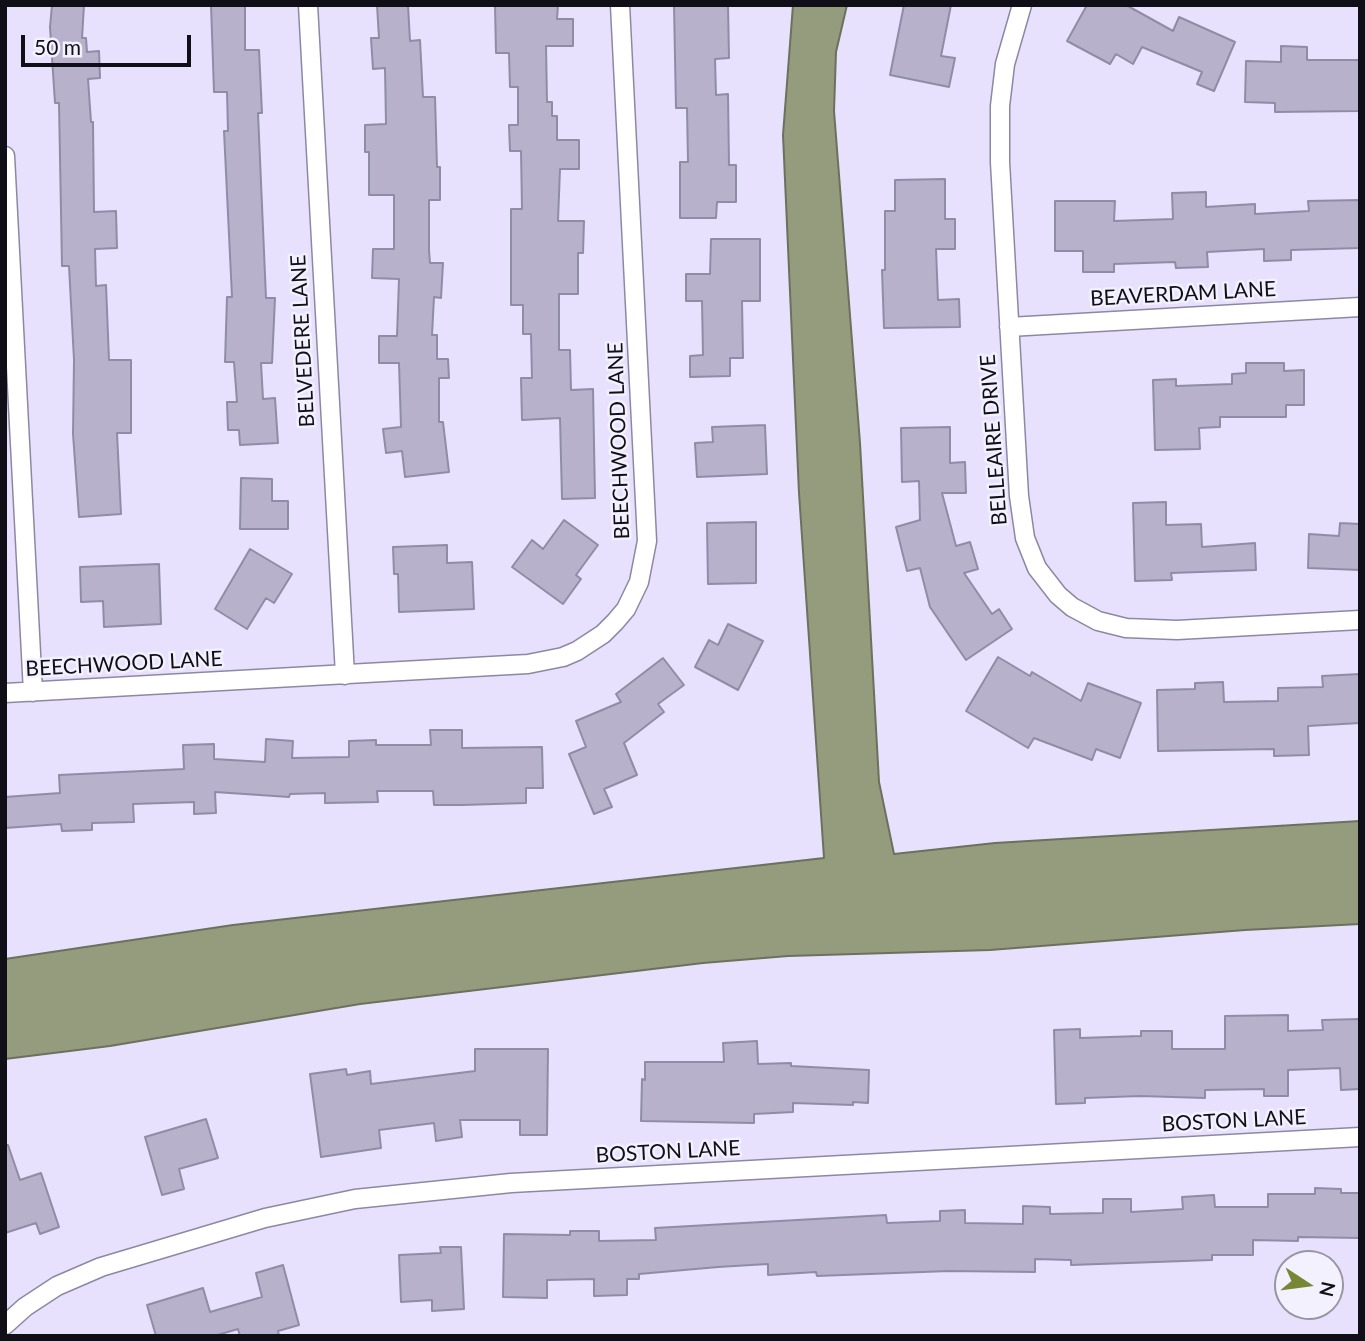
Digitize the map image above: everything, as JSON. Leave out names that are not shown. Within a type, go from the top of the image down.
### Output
[{"type":"street","name":"BELVEDERE LANE","points":[[308,5],[345,675]]},
{"type":"street","name":"BEECHWOOD LANE","points":[[5,693],[518,665],[563,657],[590,643],[609,628],[626,609],[639,582],[647,541],[647,498],[620,5]]},
{"type":"street","name":"BELLEAIRE DRIVE","points":[[1022,5],[1005,64],[1000,106],[1000,162],[1018,496],[1025,538],[1034,561],[1046,582],[1072,607],[1111,625],[1142,630],[1360,620]]},
{"type":"street","points":[[5,156],[33,692]]},
{"type":"street","name":"BEAVERDAM LANE","points":[[1009,327],[1360,307]]},
{"type":"street","name":"BOSTON LANE","points":[[5,1325],[57,1286],[118,1260],[265,1218],[367,1197],[511,1183],[1360,1137]]},
{"type":"shaded area","points":[[793,5],[847,5],[836,52],[834,111],[860,443],[879,782],[894,854],[995,843],[1360,821],[1360,924],[990,950],[788,956],[703,963],[360,1004],[110,1046],[5,1059],[5,959],[233,925],[824,858],[799,493],[783,135]]},
{"type":"building","points":[[52,5],[84,5],[82,38],[86,38],[87,52],[99,51],[100,78],[88,79],[93,122],[94,212],[116,211],[117,248],[95,249],[96,286],[106,285],[109,360],[131,360],[131,433],[117,433],[121,514],[79,517],[73,434],[74,360],[69,266],[62,266],[59,103],[55,103],[50,27]]},
{"type":"building","points":[[211,5],[245,5],[245,50],[259,50],[262,113],[258,113],[266,298],[275,298],[272,363],[261,363],[263,399],[275,398],[278,443],[240,445],[239,430],[228,430],[227,402],[237,402],[234,362],[225,362],[227,297],[232,297],[224,131],[228,131],[227,92],[214,92]]},
{"type":"building","points":[[377,5],[408,5],[410,41],[420,40],[423,97],[435,97],[437,167],[440,167],[440,200],[429,200],[429,250],[430,263],[443,263],[441,298],[434,297],[432,335],[437,335],[437,359],[448,359],[449,378],[439,378],[439,422],[443,422],[449,472],[405,477],[402,451],[386,453],[383,429],[401,427],[399,363],[379,363],[379,336],[397,336],[399,279],[372,278],[373,249],[394,249],[394,195],[369,195],[369,152],[365,152],[365,125],[386,124],[385,68],[373,69],[371,38],[379,38]]},
{"type":"building","points":[[495,5],[558,5],[557,19],[573,19],[573,46],[546,46],[547,102],[552,102],[552,116],[557,116],[557,140],[579,140],[579,169],[560,169],[558,221],[584,221],[583,253],[578,253],[578,294],[559,294],[559,350],[570,350],[571,390],[593,389],[595,498],[562,499],[560,418],[522,420],[521,378],[532,378],[531,334],[523,334],[523,305],[511,305],[511,209],[522,209],[521,151],[510,151],[509,125],[518,125],[518,87],[510,87],[509,53],[496,53]]},
{"type":"building","points":[[674,5],[728,5],[729,58],[715,59],[716,95],[728,94],[729,165],[736,165],[736,202],[717,202],[716,218],[680,218],[680,162],[688,162],[687,108],[676,108]]},
{"type":"building","points":[[904,5],[951,5],[941,56],[955,58],[949,87],[890,75]]},
{"type":"building","points":[[1087,5],[1126,5],[1173,31],[1179,17],[1235,42],[1214,91],[1197,84],[1202,72],[1142,47],[1133,64],[1116,54],[1110,64],[1067,41]]},
{"type":"building","points":[[1281,46],[1307,47],[1307,60],[1360,60],[1360,111],[1275,112],[1275,103],[1245,102],[1246,61],[1281,62]]},
{"type":"building","points":[[945,179],[945,219],[955,219],[955,249],[936,249],[938,300],[959,299],[960,327],[884,328],[882,270],[885,270],[885,211],[895,211],[895,180]]},
{"type":"building","points":[[1206,192],[1206,207],[1255,204],[1255,214],[1309,211],[1308,201],[1360,200],[1360,248],[1291,250],[1291,260],[1264,261],[1264,249],[1207,252],[1208,267],[1176,268],[1175,262],[1114,264],[1114,272],[1083,272],[1083,251],[1055,251],[1055,201],[1115,201],[1114,221],[1173,219],[1172,193]]},
{"type":"building","points":[[711,239],[760,239],[760,301],[742,301],[743,358],[730,358],[730,376],[690,377],[690,356],[703,355],[702,301],[686,301],[686,274],[710,274]]},
{"type":"building","points":[[1246,363],[1284,363],[1284,371],[1304,370],[1304,405],[1286,405],[1286,417],[1220,417],[1220,427],[1199,428],[1200,449],[1155,450],[1153,380],[1176,379],[1176,386],[1232,384],[1232,374],[1246,373]]},
{"type":"building","points":[[765,425],[767,474],[697,477],[695,443],[713,442],[712,427]]},
{"type":"building","points":[[950,427],[950,463],[965,462],[966,493],[942,493],[956,546],[970,542],[978,569],[964,573],[992,614],[999,609],[1012,629],[966,660],[930,607],[920,568],[907,571],[896,527],[920,520],[919,481],[902,482],[901,428]]},
{"type":"building","points":[[241,478],[272,479],[272,501],[288,501],[288,529],[240,529]]},
{"type":"building","points":[[1166,502],[1166,525],[1201,524],[1202,547],[1255,543],[1256,570],[1171,573],[1172,580],[1135,581],[1133,503]]},
{"type":"building","points":[[564,520],[598,545],[576,575],[581,579],[563,604],[512,567],[532,540],[543,549]]},
{"type":"building","points":[[756,522],[756,583],[708,584],[707,523]]},
{"type":"building","points":[[1340,523],[1360,524],[1360,570],[1308,568],[1309,534],[1339,536]]},
{"type":"building","points":[[447,545],[447,563],[472,562],[474,609],[399,612],[398,574],[394,574],[393,547]]},
{"type":"building","points":[[250,549],[292,574],[274,603],[266,598],[247,629],[215,609]]},
{"type":"building","points":[[159,564],[161,624],[104,627],[103,601],[81,602],[80,567]]},
{"type":"building","points":[[728,624],[763,641],[738,690],[695,667],[709,640],[718,645]]},
{"type":"building","points":[[998,657],[1030,676],[1032,672],[1081,701],[1088,683],[1141,703],[1120,758],[1096,749],[1092,760],[1034,738],[1028,748],[966,711]]},
{"type":"building","points":[[663,658],[684,685],[658,704],[664,712],[624,743],[637,775],[604,789],[612,807],[594,814],[569,754],[586,747],[576,721],[621,702],[616,694]]},
{"type":"building","points":[[1360,674],[1360,723],[1308,726],[1309,755],[1274,756],[1274,749],[1158,751],[1157,690],[1195,689],[1195,683],[1223,682],[1224,702],[1278,701],[1278,688],[1323,687],[1322,676]]},
{"type":"building","points":[[430,730],[462,730],[462,748],[542,747],[543,788],[526,788],[526,803],[463,805],[434,805],[433,791],[377,791],[378,802],[325,803],[325,793],[290,794],[289,797],[215,792],[216,813],[194,814],[194,802],[133,804],[134,822],[92,823],[92,830],[62,831],[61,824],[5,828],[5,797],[60,793],[59,775],[184,769],[183,745],[214,744],[214,759],[265,762],[266,739],[293,741],[292,758],[349,757],[349,741],[376,740],[376,745],[431,745]]},
{"type":"building","points":[[1288,1015],[1288,1031],[1323,1030],[1322,1020],[1360,1019],[1360,1089],[1341,1090],[1340,1068],[1288,1070],[1288,1096],[1264,1096],[1264,1089],[1205,1090],[1205,1098],[1085,1098],[1085,1103],[1056,1104],[1054,1030],[1080,1029],[1080,1038],[1141,1036],[1141,1031],[1172,1031],[1172,1049],[1225,1049],[1225,1016]]},
{"type":"building","points":[[757,1041],[758,1064],[791,1063],[791,1066],[869,1070],[868,1103],[793,1103],[793,1112],[754,1114],[754,1123],[641,1121],[645,1062],[724,1062],[723,1043]]},
{"type":"building","points":[[475,1049],[548,1049],[547,1135],[520,1135],[520,1120],[460,1120],[462,1137],[436,1141],[434,1123],[379,1130],[381,1148],[321,1157],[310,1074],[346,1069],[347,1075],[370,1071],[371,1084],[475,1071]]},
{"type":"building","points":[[206,1119],[218,1158],[179,1169],[184,1189],[162,1195],[145,1137]]},
{"type":"building","points":[[5,1145],[8,1145],[20,1180],[41,1173],[59,1227],[40,1234],[36,1223],[5,1233]]},
{"type":"building","points":[[1315,1188],[1360,1193],[1360,1238],[1298,1237],[1298,1241],[1253,1240],[1253,1255],[1212,1255],[1212,1260],[1071,1265],[1071,1260],[1035,1259],[1035,1272],[949,1271],[817,1276],[816,1272],[768,1275],[768,1264],[718,1267],[639,1274],[639,1279],[627,1279],[627,1295],[594,1296],[594,1279],[547,1280],[547,1298],[503,1297],[504,1234],[570,1235],[570,1231],[599,1231],[599,1241],[656,1240],[655,1228],[886,1215],[887,1223],[940,1221],[940,1211],[965,1210],[965,1223],[1023,1224],[1023,1206],[1050,1207],[1050,1214],[1103,1213],[1103,1199],[1131,1199],[1131,1212],[1183,1209],[1182,1197],[1214,1195],[1215,1207],[1268,1207],[1268,1194],[1315,1194]]},
{"type":"building","points":[[440,1247],[461,1247],[464,1309],[432,1311],[432,1300],[401,1302],[399,1255],[441,1253]]},
{"type":"building","points":[[283,1265],[299,1325],[278,1331],[279,1336],[240,1336],[238,1329],[214,1336],[156,1336],[147,1305],[203,1288],[210,1312],[262,1297],[256,1273]]}]
